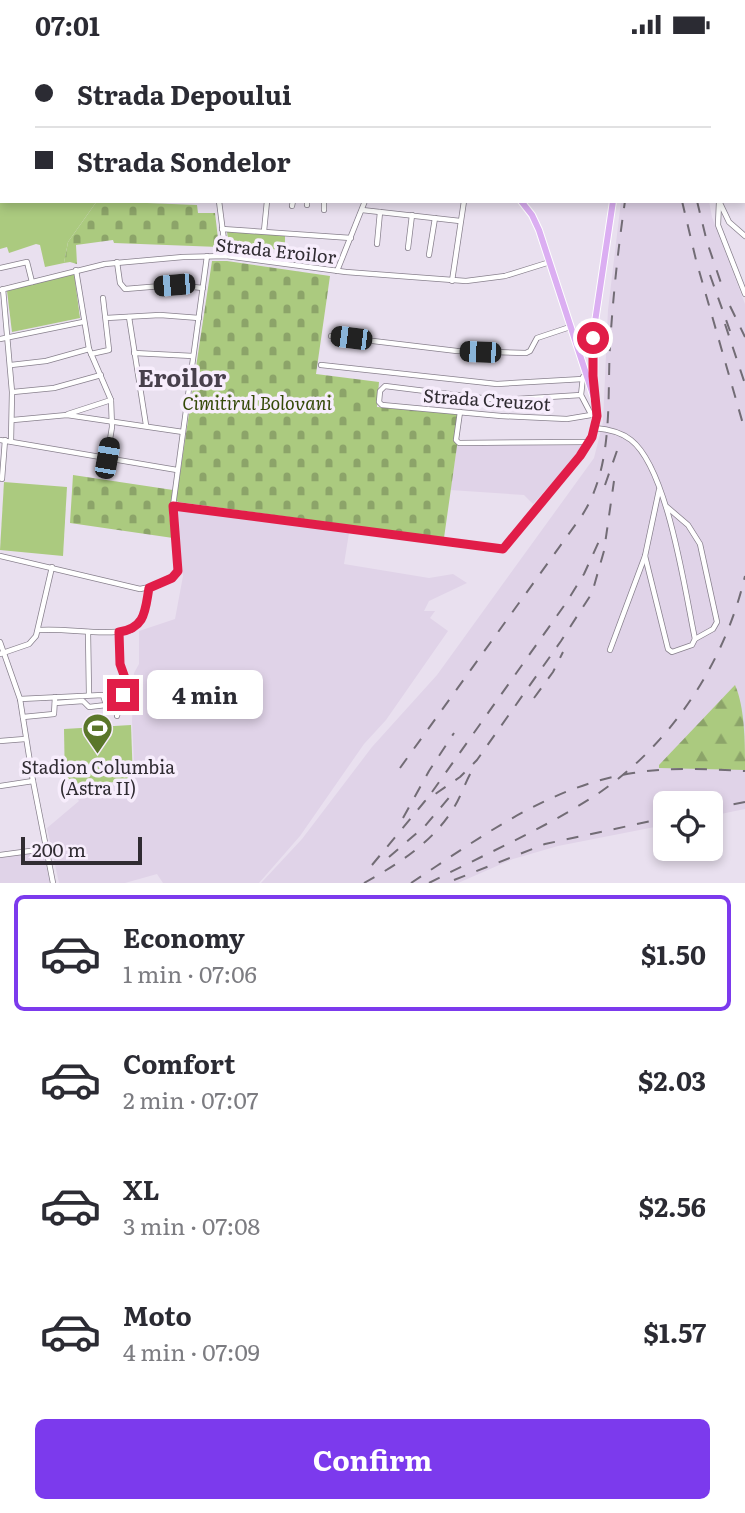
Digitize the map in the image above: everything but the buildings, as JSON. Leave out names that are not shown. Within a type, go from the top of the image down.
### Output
[{"type":"main road","points":[[522,203],[534,220],[550,263],[584,376],[596,404]]},
{"type":"main road","points":[[595,428],[593,356],[597,305],[613,203]]},
{"type":"main road","points":[[580,356],[593,356]]},
{"type":"street","points":[[219,203],[226,256]]},
{"type":"street","points":[[264,231],[267,203]]},
{"type":"street","points":[[324,203],[324,210]]},
{"type":"street","points":[[337,271],[364,203]]},
{"type":"street","points":[[719,203],[718,225],[745,295]]},
{"type":"street","points":[[720,203],[725,217],[745,236]]},
{"type":"street","points":[[452,281],[464,204]]},
{"type":"street","points":[[362,210],[460,221]]},
{"type":"street","points":[[376,244],[380,212]]},
{"type":"street","points":[[408,248],[412,215]]},
{"type":"street","points":[[429,255],[435,218]]},
{"type":"street","points":[[222,229],[351,237]]},
{"type":"street","points":[[0,556],[125,586],[149,588],[172,578],[178,571],[173,506],[207,256]]},
{"type":"street","name":"Strada Eroilor","points":[[2,289],[76,270],[117,263],[207,256],[452,281],[490,279],[550,263]]},
{"type":"street","points":[[0,268],[27,262],[32,282]]},
{"type":"street","points":[[117,263],[120,283],[125,289],[174,285],[203,288]]},
{"type":"street","points":[[76,270],[90,352],[111,400],[112,420],[107,458]]},
{"type":"street","points":[[2,289],[13,420],[5,440],[2,479]]},
{"type":"street","points":[[10,365],[109,349],[103,298]]},
{"type":"street","points":[[106,318],[160,315],[199,318]]},
{"type":"street","points":[[129,317],[146,425]]},
{"type":"street","points":[[0,339],[83,322]]},
{"type":"street","points":[[331,336],[457,351],[526,353],[537,338],[570,327]]},
{"type":"street","points":[[134,353],[193,356]]},
{"type":"street","points":[[321,365],[497,384],[529,384],[584,376],[581,395],[594,415]]},
{"type":"street","points":[[12,392],[54,388],[101,375]]},
{"type":"street","name":"Strada Creuzot","points":[[581,395],[498,400],[385,386],[380,391],[380,404],[563,419],[594,415]]},
{"type":"street","points":[[67,415],[111,400]]},
{"type":"street","points":[[460,412],[456,440],[459,443],[590,442]]},
{"type":"street","points":[[13,420],[67,415],[183,432]]},
{"type":"street","points":[[173,506],[503,549],[590,442],[595,428],[608,430],[631,440],[644,456],[659,487],[666,506],[694,644],[675,652],[668,649],[645,556]]},
{"type":"street","points":[[5,440],[177,470]]},
{"type":"street","points":[[610,650],[645,556],[659,487]]},
{"type":"street","points":[[666,506],[693,531],[702,551],[716,625],[695,639]]},
{"type":"street","points":[[2,653],[32,642],[39,629],[52,567]]},
{"type":"street","points":[[39,629],[88,632],[131,630],[141,621],[149,588]]},
{"type":"street","points":[[55,700],[87,695],[103,695],[106,705],[89,707],[86,702],[87,695],[88,632]]},
{"type":"street","points":[[117,716],[125,681],[120,664],[119,632]]},
{"type":"street","points":[[0,642],[20,699],[25,739],[53,883]]},
{"type":"street","points":[[20,699],[86,702]]},
{"type":"street","points":[[23,717],[51,715],[55,712],[55,700]]},
{"type":"street","points":[[0,741],[25,739]]},
{"type":"street","points":[[0,786],[33,781]]},
{"type":"street","points":[[0,855],[45,849]]},
{"type":"shaded area","points":[[621,203],[709,203],[712,217],[745,304],[745,809],[723,814],[723,791],[653,791],[653,827],[558,846],[513,859],[458,883],[261,883],[302,839],[372,747],[437,675],[594,458],[603,422],[608,310]]},
{"type":"shaded area","points":[[583,444],[576,456],[533,504],[524,495],[450,490],[457,446]]},
{"type":"shaded area","points":[[180,508],[349,533],[344,564],[429,578],[453,574],[467,583],[429,601],[424,611],[435,611],[430,618],[448,631],[300,836],[259,883],[163,883],[157,874],[125,883],[59,883],[47,828],[79,801],[70,788],[135,783],[132,722],[134,673],[139,664],[139,631],[175,619],[183,576],[176,511]]},
{"type":"shaded area","points":[[43,852],[50,883],[0,883],[0,858]]},
{"type":"green space","points":[[0,203],[96,203],[68,242],[64,263],[45,267],[40,245],[36,244],[9,253],[7,247],[0,249]]},
{"type":"green space","points":[[96,203],[147,203],[197,205],[198,213],[215,213],[219,247],[114,243],[113,240],[76,245],[77,264],[64,263],[68,242]]},
{"type":"green space","points":[[227,232],[285,233],[285,250],[270,249],[265,256],[238,253],[229,246]]},
{"type":"green space","name":"Cimitirul Bolovani","points":[[212,261],[330,276],[316,374],[379,382],[377,407],[458,413],[457,446],[444,538],[176,500]]},
{"type":"green space","points":[[74,273],[80,318],[12,332],[7,291]]},
{"type":"green space","points":[[73,475],[173,490],[169,515],[173,538],[70,523]]},
{"type":"green space","points":[[4,482],[67,487],[63,556],[0,550]]},
{"type":"green space","points":[[735,685],[743,715],[745,770],[659,768],[659,765]]},
{"type":"green space","name":"Stadion Columbia (Astra II)","points":[[131,725],[133,781],[65,785],[64,729]]},
{"type":"railway","points":[[400,768],[592,498],[607,434],[610,345],[625,203]]},
{"type":"railway","points":[[682,203],[745,431]]},
{"type":"railway","points":[[697,203],[721,283]]},
{"type":"railway","points":[[710,275],[730,331]]},
{"type":"railway","points":[[730,306],[745,337]]},
{"type":"railway","points":[[725,324],[745,384]]},
{"type":"railway","points":[[605,485],[619,445]]},
{"type":"railway","points":[[372,865],[425,801],[460,777],[477,760],[592,593],[604,551],[614,481]]},
{"type":"railway","points":[[432,792],[566,603],[584,574],[600,539]]},
{"type":"railway","points":[[429,883],[579,806],[625,773],[650,750],[692,698],[709,669],[724,639],[745,576]]},
{"type":"railway","points":[[534,698],[553,672],[563,652]]},
{"type":"railway","points":[[403,818],[454,733]]},
{"type":"railway","points":[[364,883],[402,860],[435,832],[456,804],[473,769]]},
{"type":"railway","points":[[411,883],[490,831],[544,801],[573,789],[647,771],[745,771]]},
{"type":"railway","points":[[389,857],[425,826],[453,793]]},
{"type":"railway","points":[[723,806],[745,802]]},
{"type":"railway","points":[[454,880],[545,844],[653,821]]},
{"type":"place","name":"Stadion Columbia (Astra II)","points":[[98,755]]},
{"type":"district","name":"Eroilor","points":[[182,376]]},
{"type":"route","points":[[123,695],[125,678],[120,664],[119,632],[131,630],[141,621],[149,588],[172,578],[178,571],[173,506],[503,549],[580,456],[592,437],[597,416],[593,338]]}]
